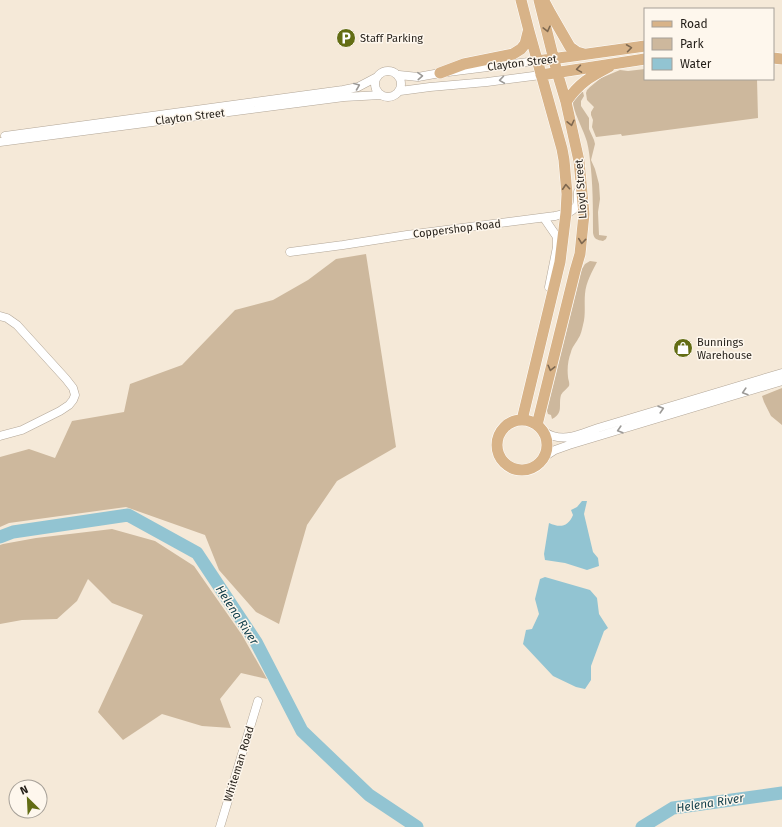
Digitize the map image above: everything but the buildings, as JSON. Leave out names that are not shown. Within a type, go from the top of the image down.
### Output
[{"type":"main road","name":"Lloyd Street","points":[[521,0],[528,31],[563,154],[566,182],[566,213],[560,262],[522,420]]},
{"type":"main road","name":"Lloyd Street","points":[[539,0],[566,102],[579,161],[584,214],[580,254],[573,279],[540,429]]},
{"type":"main road","points":[[544,0],[570,47],[577,52],[584,54]]},
{"type":"main road","points":[[440,73],[464,64],[513,54],[521,49],[525,44],[528,31]]},
{"type":"main road","name":"Clayton Street","points":[[537,61],[644,46]]},
{"type":"main road","name":"Clayton Street","points":[[541,75],[644,59]]},
{"type":"main road","points":[[566,102],[579,85],[616,63]]},
{"type":"main road","points":[[522,420],[530,422],[540,429],[546,438],[547,444],[547,451],[541,462],[536,466],[524,470],[506,464],[498,452],[499,437],[502,430],[515,421],[522,420]]},
{"type":"street","name":"Clayton Street","points":[[399,75],[418,77],[537,61]]},
{"type":"street","points":[[386,71],[399,75],[402,84],[400,91],[395,96],[387,98],[381,96],[375,85],[377,77],[382,72],[386,71]]},
{"type":"street","name":"Clayton Street","points":[[400,91],[541,75]]},
{"type":"street","name":"Clayton Street","points":[[0,136],[343,90],[358,87],[377,77]]},
{"type":"street","name":"Clayton Street","points":[[0,142],[344,97],[381,96]]},
{"type":"street","points":[[566,213],[577,205],[579,161]]},
{"type":"street","name":"Coppershop Road","points":[[290,252],[407,235],[544,218],[566,213]]},
{"type":"street","points":[[543,333],[542,319],[558,237],[544,218]]},
{"type":"street","points":[[0,316],[7,318],[17,325],[66,379],[73,388],[75,394],[69,405],[60,411],[22,430],[0,436]]},
{"type":"street","points":[[540,429],[553,436],[565,438],[575,436],[782,373]]},
{"type":"street","points":[[544,457],[555,450],[569,445],[782,381]]},
{"type":"street","name":"Whiteman Road","points":[[220,827],[258,701]]},
{"type":"green space","points":[[644,69],[644,80],[757,80],[758,118],[622,136],[621,134],[596,137],[592,127],[593,120],[591,115],[594,107],[587,100],[587,90],[601,78],[620,70],[628,71]]},
{"type":"green space","points":[[578,90],[583,92],[584,96],[581,101],[581,106],[589,118],[589,129],[595,144],[591,160],[599,184],[599,235],[607,236],[603,241],[596,239],[593,233],[592,187],[589,151],[586,139],[575,112],[573,102],[573,97]]},
{"type":"green space","points":[[366,254],[396,447],[337,481],[307,525],[279,624],[256,612],[219,570],[205,535],[126,507],[9,523],[0,527],[0,457],[29,449],[55,458],[72,421],[124,412],[130,384],[182,365],[235,310],[273,300],[308,280],[336,259]]},
{"type":"green space","points":[[590,261],[597,262],[587,285],[584,321],[581,332],[572,348],[569,358],[569,386],[561,395],[558,414],[552,419],[551,415],[548,414],[547,411],[582,269],[585,264]]},
{"type":"green space","points":[[782,388],[782,425],[771,416],[762,396]]},
{"type":"green space","points":[[112,529],[155,541],[194,566],[242,635],[267,679],[241,673],[220,699],[231,728],[202,726],[162,714],[123,740],[98,712],[143,615],[112,603],[88,579],[77,601],[57,619],[22,620],[0,624],[0,545],[36,538]]},
{"type":"water","points":[[582,501],[587,501],[584,514],[593,552],[598,558],[599,566],[587,570],[565,563],[545,560],[544,554],[549,523],[560,526],[569,522],[573,515],[571,510],[577,507]]},
{"type":"water","points":[[545,577],[590,590],[597,598],[599,614],[608,628],[604,631],[591,666],[591,680],[585,689],[576,687],[553,676],[523,644],[526,630],[532,629],[539,614],[535,599],[540,579]]},
{"type":"waterway","name":"Helena River","points":[[0,537],[13,532],[128,515],[197,553],[256,642],[302,731],[369,795],[417,827]]},
{"type":"waterway","name":"Helena River","points":[[642,827],[673,808],[782,793]]},
{"type":"place","name":"Staff Parking","points":[[346,38]]},
{"type":"place","name":"Bunnings Warehouse","points":[[683,348]]}]
